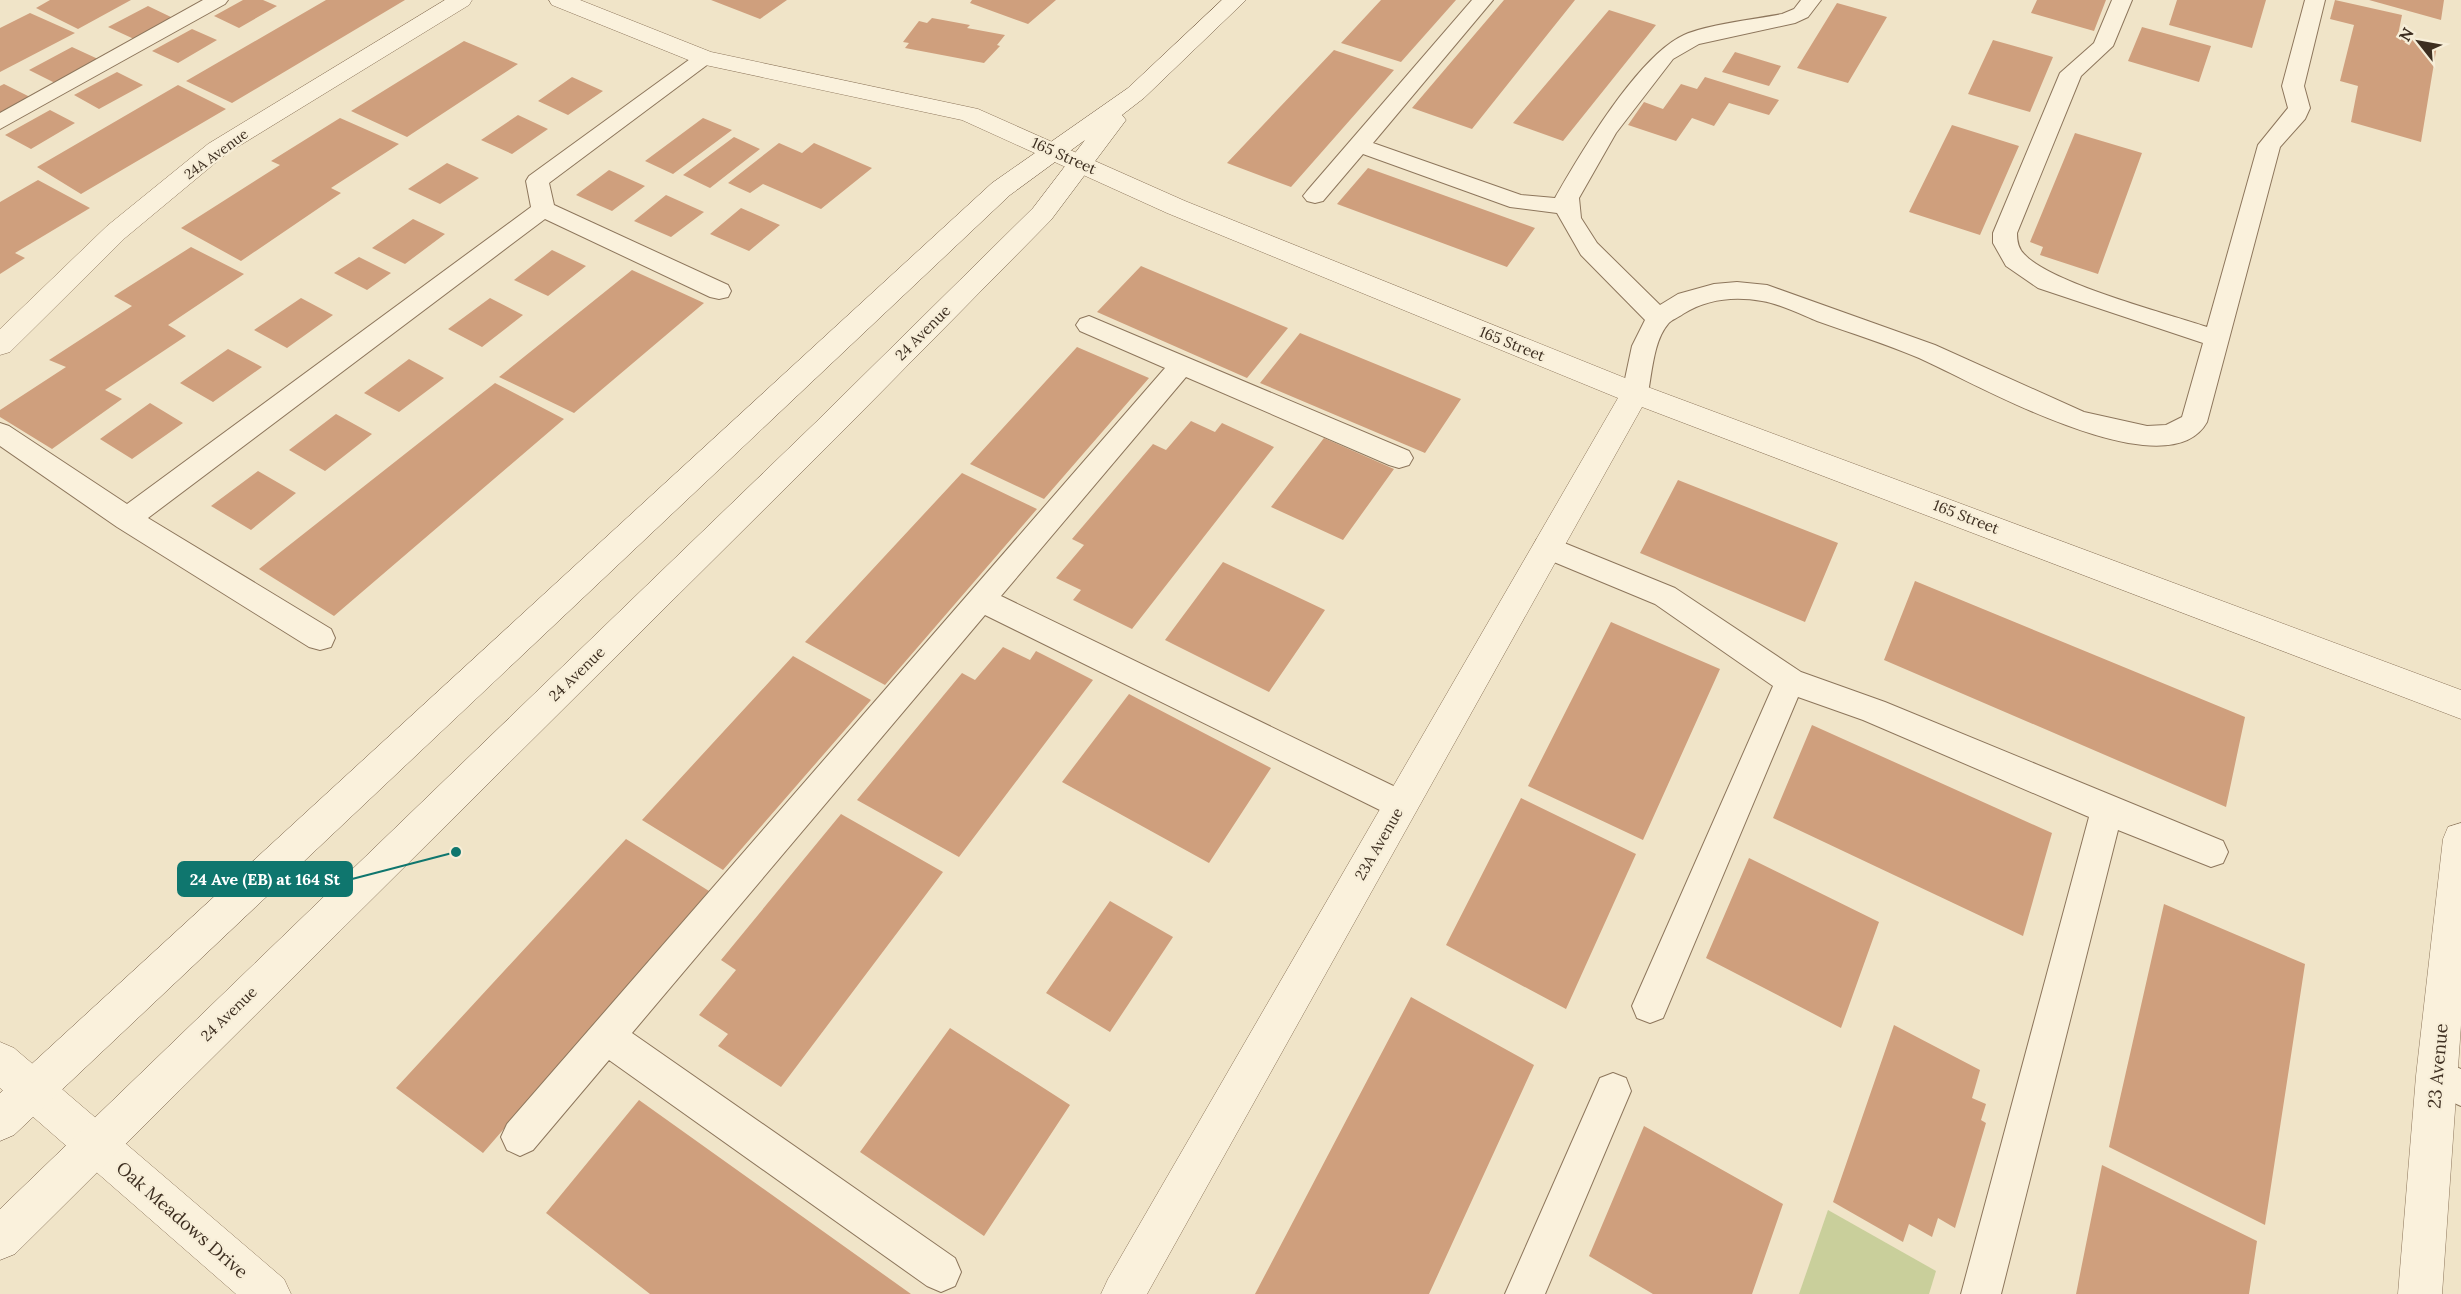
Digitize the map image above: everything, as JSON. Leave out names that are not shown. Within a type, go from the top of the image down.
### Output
[{"type":"street","name":"24A Avenue","points":[[0,345],[116,232],[217,149],[461,0]]},
{"type":"street","name":"165 Street","points":[[560,0],[704,58],[956,110],[1176,207],[1635,393],[2461,705]]},
{"type":"street","name":"24 Avenue","points":[[0,1121],[1001,189],[1136,93],[1235,0]]},
{"type":"street","name":"24 Avenue","points":[[0,1239],[826,430],[1042,214],[1136,93]]},
{"type":"street","name":"23A Avenue","points":[[1123,1294],[1635,393]]},
{"type":"street","name":"23 Avenue","points":[[2420,1294],[2449,1082],[2461,839]]},
{"type":"street","name":"Oak Meadows Drive","points":[[0,1062],[269,1294]]},
{"type":"lane","points":[[0,122],[218,0]]},
{"type":"lane","points":[[1315,196],[1483,0]]},
{"type":"lane","points":[[1658,318],[1589,249],[1569,218],[1567,198],[1606,131],[1666,55],[1692,39],[1788,19],[1801,13],[1811,0]]},
{"type":"lane","points":[[2122,0],[2103,46],[2071,73],[2006,233],[2005,243],[2014,260],[2047,282],[2217,339]]},
{"type":"lane","points":[[1635,393],[1645,345],[1658,318],[1687,300],[1714,292],[1737,290],[1767,293],[1926,351],[2060,414],[2100,427],[2151,435],[2168,435],[2194,422],[2269,145],[2297,114],[2299,108],[2293,86],[2315,0]]},
{"type":"lane","points":[[543,209],[537,181],[704,58]]},
{"type":"lane","points":[[1358,145],[1518,202],[1567,207]]},
{"type":"lane","points":[[543,209],[719,291]]},
{"type":"lane","points":[[127,519],[543,209]]},
{"type":"lane","points":[[1089,325],[1399,458]]},
{"type":"lane","points":[[520,1137],[1182,365]]},
{"type":"lane","points":[[0,434],[127,519],[320,639]]},
{"type":"lane","points":[[1547,547],[1665,596],[1790,681],[1874,711],[2211,852]]},
{"type":"lane","points":[[980,599],[1401,805]]},
{"type":"lane","points":[[1650,1006],[1790,681]]},
{"type":"lane","points":[[1981,1294],[2107,810]]},
{"type":"lane","points":[[607,1037],[941,1272]]},
{"type":"lane","points":[[1525,1294],[1613,1091]]},
{"type":"green space","points":[[1828,1210],[1936,1271],[1929,1294],[1799,1294]]},
{"type":"building","points":[[50,0],[131,0],[78,29],[36,8]]},
{"type":"building","points":[[243,0],[263,0],[277,6],[239,28],[214,16]]},
{"type":"building","points":[[326,0],[405,0],[232,103],[186,81]]},
{"type":"building","points":[[711,0],[787,0],[760,19]]},
{"type":"building","points":[[972,0],[1056,0],[1028,24],[970,3]]},
{"type":"building","points":[[1381,0],[1456,0],[1401,62],[1341,43]]},
{"type":"building","points":[[1504,0],[1575,0],[1472,129],[1412,108]]},
{"type":"building","points":[[2037,0],[2106,0],[2094,31],[2031,13]]},
{"type":"building","points":[[2177,0],[2266,0],[2252,48],[2169,25]]},
{"type":"building","points":[[2335,0],[2402,15],[2398,35],[2437,45],[2421,142],[2351,122],[2358,86],[2340,81],[2354,25],[2330,19]]},
{"type":"building","points":[[2369,0],[2444,0],[2441,20]]},
{"type":"building","points":[[1837,3],[1887,17],[1848,83],[1797,68]]},
{"type":"building","points":[[148,6],[173,18],[134,39],[108,27]]},
{"type":"building","points":[[1609,10],[1656,25],[1563,141],[1513,123]]},
{"type":"building","points":[[30,13],[75,33],[0,72],[0,28]]},
{"type":"building","points":[[932,18],[970,25],[967,28],[1005,35],[997,45],[1000,46],[984,63],[905,48],[909,43],[903,42],[919,21],[927,23]]},
{"type":"building","points":[[2142,27],[2211,46],[2199,82],[2128,61]]},
{"type":"building","points":[[192,29],[217,40],[178,63],[152,51]]},
{"type":"building","points":[[1993,40],[2053,57],[2030,112],[1968,94]]},
{"type":"building","points":[[464,41],[518,64],[407,137],[351,111]]},
{"type":"building","points":[[72,47],[98,59],[55,83],[29,70]]},
{"type":"building","points":[[1334,50],[1394,70],[1291,187],[1227,163]]},
{"type":"building","points":[[1735,52],[1781,66],[1769,86],[1722,72]]},
{"type":"building","points":[[117,72],[143,85],[99,109],[74,95]]},
{"type":"building","points":[[572,77],[603,91],[568,115],[538,101]]},
{"type":"building","points":[[1705,77],[1779,100],[1769,115],[1729,103],[1714,126],[1692,118],[1676,141],[1628,125],[1644,102],[1663,109],[1681,84],[1697,89]]},
{"type":"building","points":[[4,84],[30,97],[0,113],[0,86]]},
{"type":"building","points":[[178,85],[226,109],[81,194],[37,167]]},
{"type":"building","points":[[50,110],[75,123],[31,149],[5,135]]},
{"type":"building","points":[[518,115],[548,129],[512,154],[481,140]]},
{"type":"building","points":[[340,118],[399,144],[331,188],[341,193],[241,261],[181,228],[280,165],[271,161]]},
{"type":"building","points":[[703,118],[732,130],[673,174],[645,161]]},
{"type":"building","points":[[1952,125],[2019,146],[1980,235],[1909,212]]},
{"type":"building","points":[[2075,133],[2142,153],[2098,274],[2040,255],[2043,247],[2030,242]]},
{"type":"building","points":[[734,137],[760,149],[710,188],[683,175]]},
{"type":"building","points":[[779,143],[802,153],[814,143],[872,168],[821,209],[763,184],[750,193],[728,183]]},
{"type":"building","points":[[447,163],[479,178],[440,204],[408,189]]},
{"type":"building","points":[[1368,168],[1535,228],[1507,267],[1337,204]]},
{"type":"building","points":[[609,170],[645,186],[612,211],[576,195]]},
{"type":"building","points":[[38,180],[90,208],[15,253],[25,258],[0,274],[0,202]]},
{"type":"building","points":[[666,195],[704,212],[671,237],[634,221]]},
{"type":"building","points":[[741,208],[780,225],[749,251],[710,234]]},
{"type":"building","points":[[413,219],[445,234],[405,264],[372,248]]},
{"type":"building","points":[[191,247],[244,274],[168,325],[186,336],[105,390],[122,399],[52,449],[0,417],[0,410],[66,367],[49,360],[132,306],[114,296]]},
{"type":"building","points":[[552,250],[586,266],[548,296],[514,280]]},
{"type":"building","points":[[359,257],[391,273],[367,290],[334,273]]},
{"type":"building","points":[[1141,266],[1288,328],[1247,378],[1097,312]]},
{"type":"building","points":[[632,270],[704,303],[574,413],[499,377]]},
{"type":"building","points":[[301,298],[333,315],[287,348],[254,330]]},
{"type":"building","points":[[490,298],[523,315],[482,347],[448,329]]},
{"type":"building","points":[[1300,333],[1461,399],[1425,453],[1260,383]]},
{"type":"building","points":[[1077,347],[1149,378],[1044,499],[970,464]]},
{"type":"building","points":[[228,349],[262,367],[213,402],[180,383]]},
{"type":"building","points":[[409,359],[444,378],[399,412],[364,393]]},
{"type":"building","points":[[495,383],[564,419],[334,616],[259,569]]},
{"type":"building","points":[[150,403],[183,423],[132,459],[100,439]]},
{"type":"building","points":[[336,414],[372,434],[325,471],[289,450]]},
{"type":"building","points":[[1191,421],[1215,432],[1222,423],[1274,447],[1132,629],[1073,600],[1081,590],[1056,578],[1084,545],[1072,539],[1153,444],[1166,450]]},
{"type":"building","points":[[1324,438],[1394,469],[1343,540],[1271,507]]},
{"type":"building","points":[[258,471],[296,493],[251,530],[211,506]]},
{"type":"building","points":[[962,473],[1037,509],[885,685],[805,642]]},
{"type":"building","points":[[1678,480],[1838,543],[1805,622],[1640,553]]},
{"type":"building","points":[[1223,562],[1325,610],[1269,692],[1165,640]]},
{"type":"building","points":[[1915,581],[2245,717],[2226,807],[1884,660]]},
{"type":"building","points":[[1611,622],[1720,669],[1643,840],[1528,786]]},
{"type":"building","points":[[1003,647],[1030,660],[1036,651],[1093,680],[959,857],[857,800],[962,673],[975,680]]},
{"type":"building","points":[[793,656],[871,700],[723,870],[642,820]]},
{"type":"building","points":[[1129,694],[1271,768],[1209,863],[1062,782]]},
{"type":"building","points":[[1812,725],[2052,833],[2023,936],[1773,818]]},
{"type":"building","points":[[1521,798],[1636,854],[1566,1009],[1446,945]]},
{"type":"building","points":[[841,814],[943,872],[781,1087],[718,1046],[728,1034],[699,1015],[736,970],[721,960]]},
{"type":"building","points":[[626,839],[709,891],[483,1153],[396,1088]]},
{"type":"building","points":[[1749,858],[1879,922],[1841,1028],[1706,958]]},
{"type":"building","points":[[1110,901],[1173,937],[1110,1032],[1046,993]]},
{"type":"building","points":[[2164,904],[2305,964],[2265,1225],[2109,1147]]},
{"type":"building","points":[[1411,997],[1534,1065],[1429,1294],[1255,1294]]},
{"type":"building","points":[[1894,1025],[1980,1070],[1972,1098],[1986,1104],[1981,1120],[1986,1123],[1955,1228],[1938,1218],[1932,1237],[1909,1224],[1903,1242],[1833,1202]]},
{"type":"building","points":[[950,1028],[1070,1105],[984,1236],[860,1152]]},
{"type":"building","points":[[639,1100],[911,1294],[650,1294],[546,1213]]},
{"type":"building","points":[[1644,1126],[1783,1204],[1752,1294],[1653,1294],[1589,1256]]},
{"type":"building","points":[[2102,1165],[2257,1241],[2249,1294],[2076,1294]]},
{"type":"place","name":"24 Ave (EB) at 164 St","points":[[456,852]]}]
